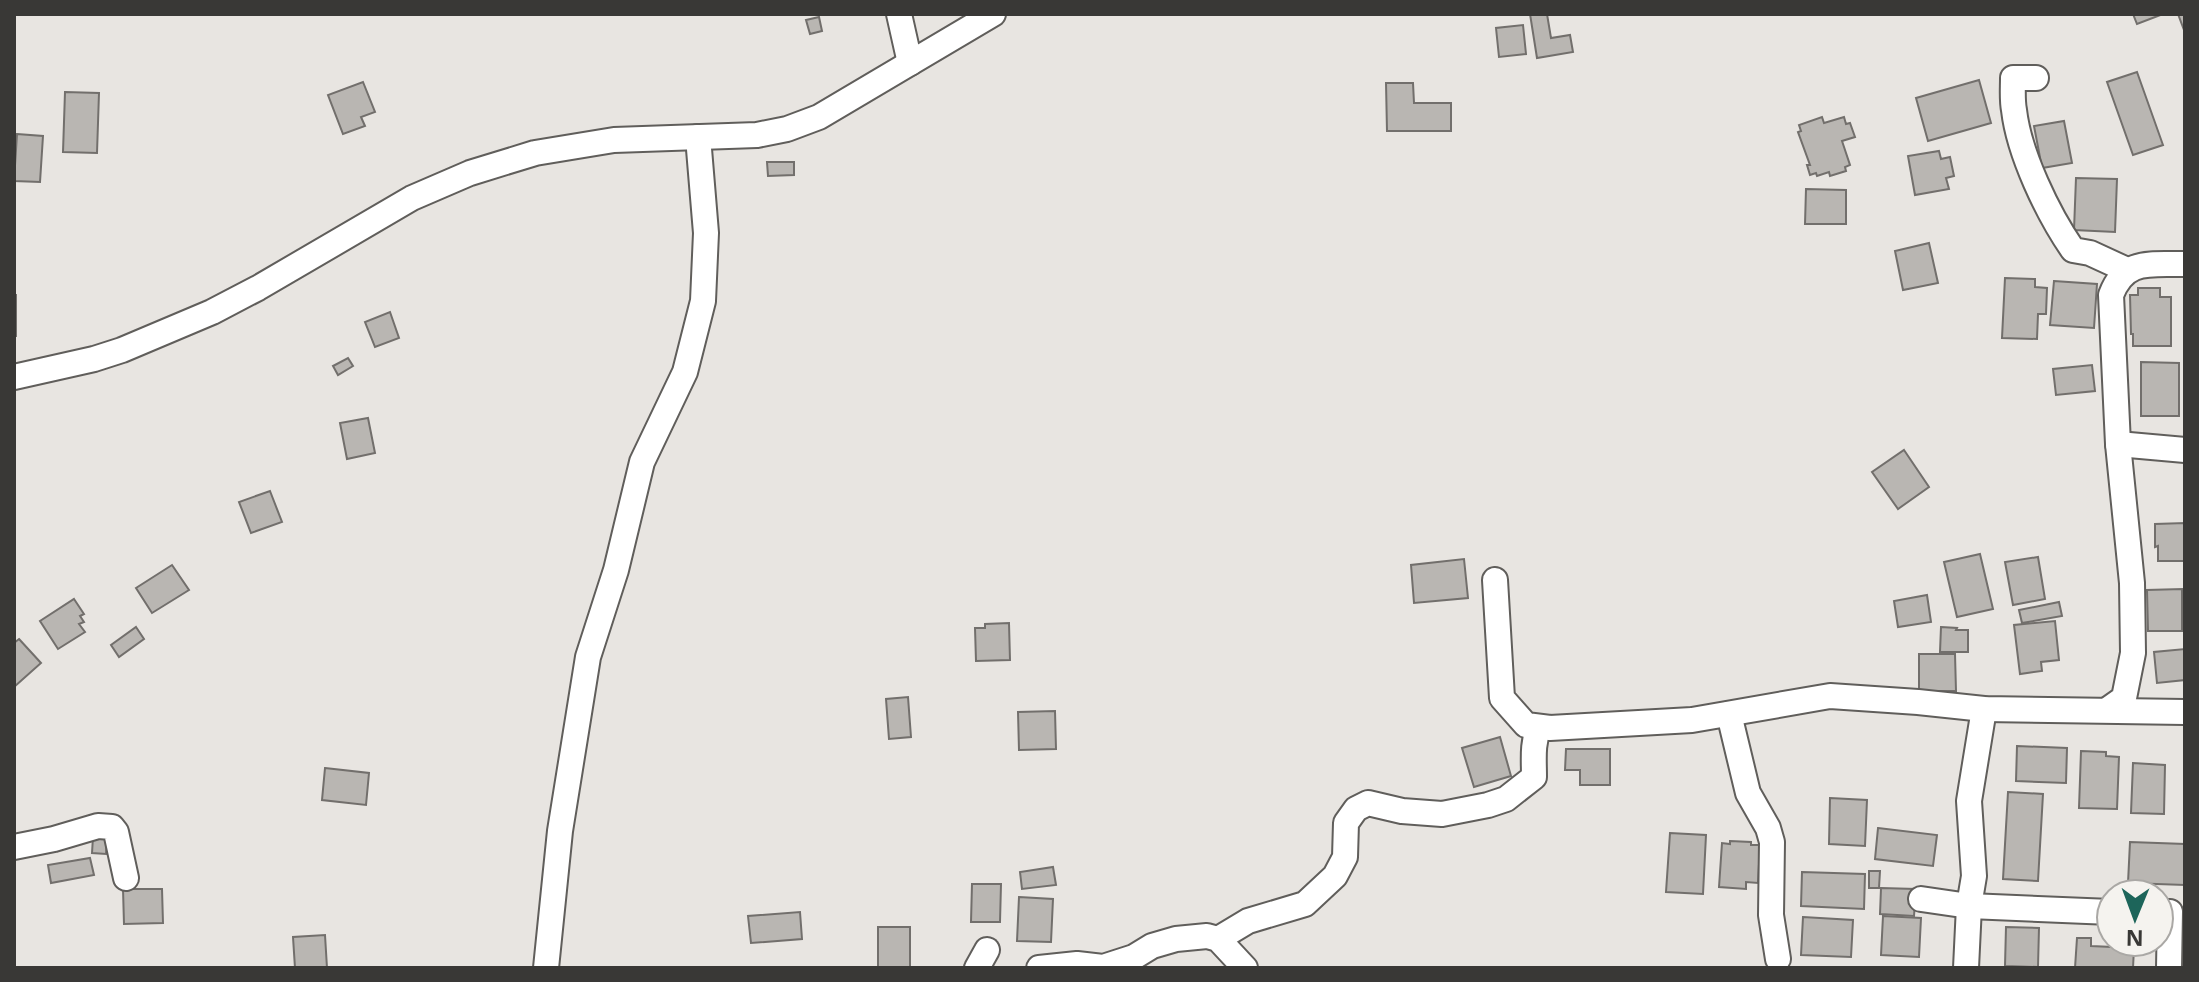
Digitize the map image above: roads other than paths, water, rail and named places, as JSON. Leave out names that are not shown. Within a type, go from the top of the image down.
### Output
[{"type":"street","points":[[899,14],[910,63]]},
{"type":"street","points":[[14,377],[122,350],[212,312],[412,198],[470,173],[535,153],[614,140],[757,135],[787,129],[819,117],[993,14]]},
{"type":"street","points":[[2036,78],[2013,78],[2014,111],[2027,161],[2041,194],[2073,250],[2090,253],[2127,270]]},
{"type":"street","points":[[546,968],[560,831],[588,657],[616,570],[642,462],[685,372],[703,301],[706,233],[698,137]]},
{"type":"street","points":[[2116,704],[2133,653],[2132,583],[2118,444],[2111,295],[2117,280],[2127,270],[2146,265],[2185,264]]},
{"type":"street","points":[[2118,444],[2185,450]]},
{"type":"street","points":[[1495,580],[1502,698],[1526,725],[1550,728],[1692,720],[1830,696],[1984,709],[2116,704],[2149,711],[2185,712]]},
{"type":"street","points":[[1966,968],[1974,876],[1969,801],[1984,709]]},
{"type":"street","points":[[1729,714],[1748,793],[1768,828],[1772,842],[1771,915],[1778,959]]},
{"type":"street","points":[[1218,939],[1248,921],[1305,904],[1335,876],[1345,857],[1346,823],[1356,809],[1368,803],[1402,811],[1442,814],[1506,799],[1534,777],[1533,750],[1539,727]]},
{"type":"street","points":[[14,847],[106,826],[116,832],[126,878]]},
{"type":"street","points":[[1921,899],[1969,906],[2095,911]]},
{"type":"street","points":[[1039,968],[1077,964],[1103,967],[1134,957],[1152,946],[1176,939],[1207,936],[1218,939],[1245,968]]}]
